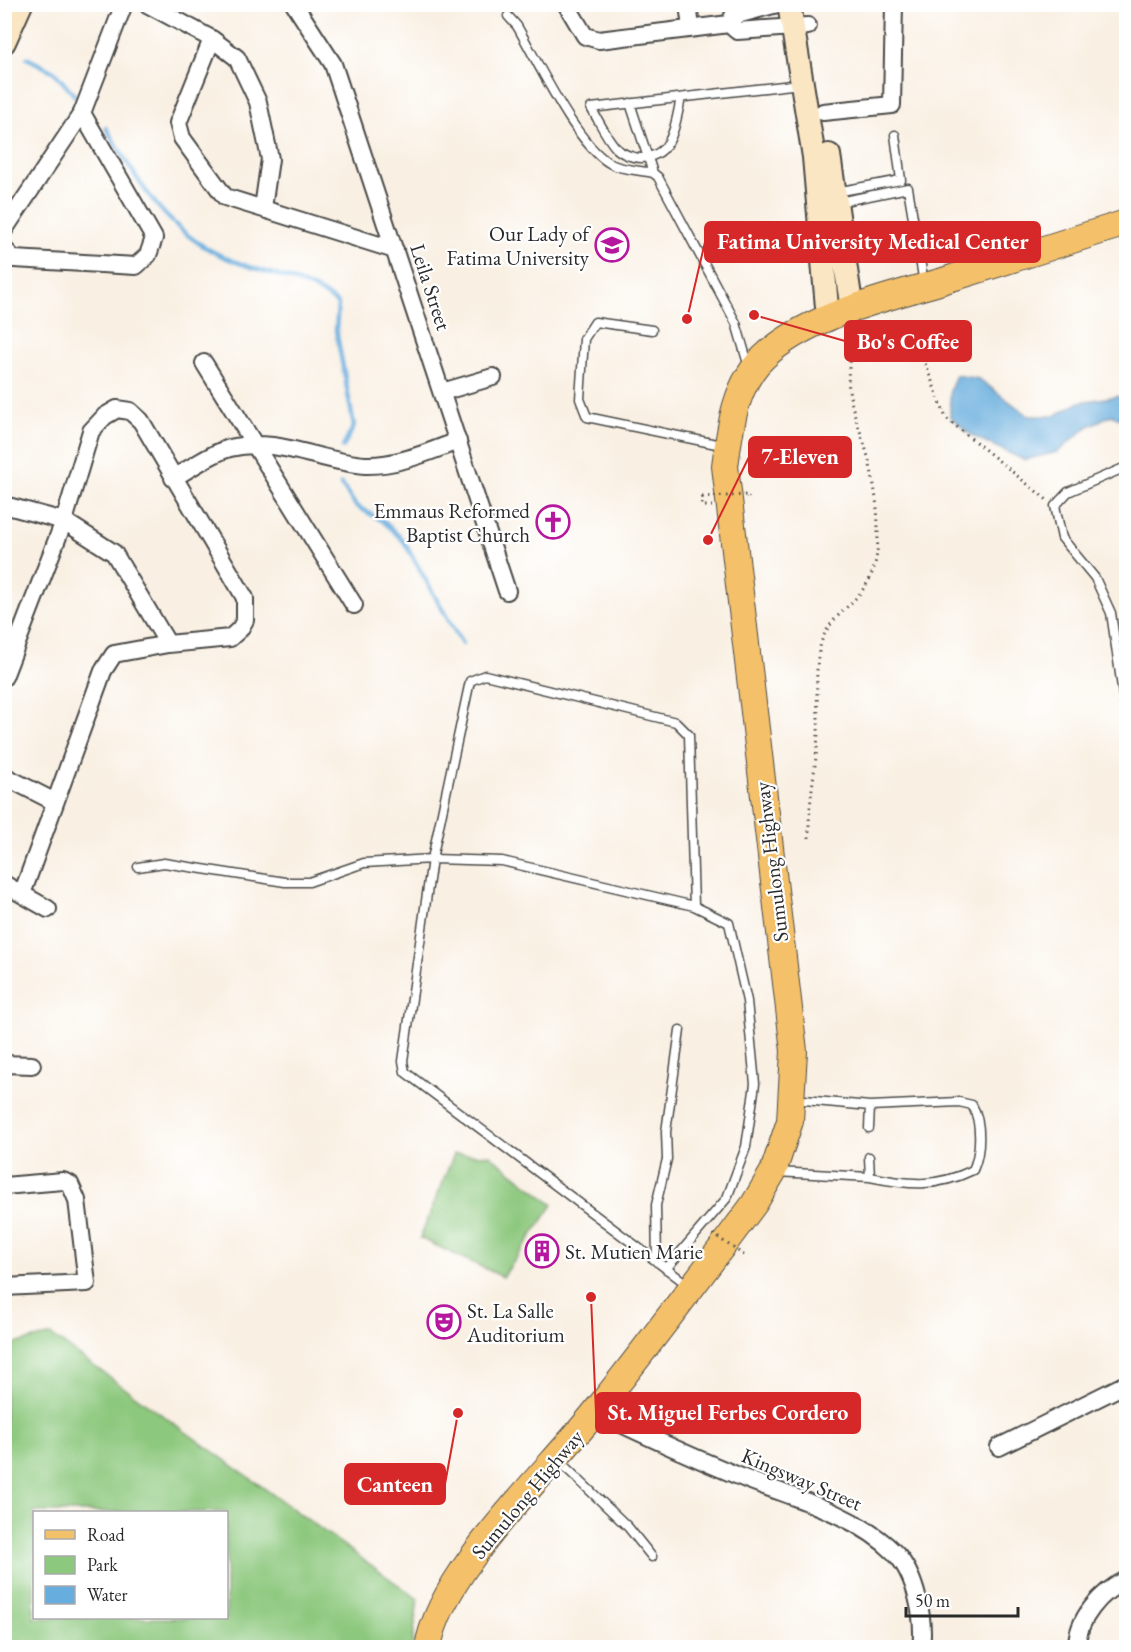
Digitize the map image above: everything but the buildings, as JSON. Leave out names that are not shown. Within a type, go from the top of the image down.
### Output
[{"type":"main road","name":"Sumulong Highway","points":[[428,1647],[443,1603],[464,1569],[596,1412],[754,1204],[773,1172],[790,1121],[794,1051],[725,466],[733,416],[751,373],[763,358],[781,342],[828,319],[924,286],[1126,223]]},
{"type":"street","points":[[4,42],[21,4]]},
{"type":"street","points":[[4,230],[82,113],[124,4]]},
{"type":"street","points":[[147,4],[212,39],[237,58],[258,102],[270,159],[263,208]]},
{"type":"street","name":"Leila Street","points":[[294,4],[333,64],[507,591]]},
{"type":"street","points":[[567,4],[585,36],[599,40],[729,24],[737,31],[802,20]]},
{"type":"street","points":[[688,4],[691,28]]},
{"type":"street","points":[[729,24],[733,16],[751,9],[777,4]]},
{"type":"street","points":[[789,4],[802,20],[823,112],[830,190],[828,319]]},
{"type":"street","points":[[823,112],[892,105],[894,4]]},
{"type":"street","points":[[802,20],[803,84],[830,190],[852,310]]},
{"type":"street","points":[[212,39],[178,123],[182,138],[225,197],[395,250]]},
{"type":"street","points":[[4,249],[14,259],[136,266],[147,255],[154,238],[82,113]]},
{"type":"street","points":[[204,363],[354,605]]},
{"type":"street","points":[[442,392],[493,377]]},
{"type":"street","points":[[4,677],[64,521],[92,431],[105,416],[117,409],[130,411],[141,421],[245,598],[245,620],[230,639],[168,644],[114,654],[103,670],[22,894]]},
{"type":"street","points":[[173,478],[229,448],[255,445],[290,448],[323,458],[366,465],[403,461],[458,441]]},
{"type":"street","points":[[4,505],[64,521],[114,553],[168,644]]},
{"type":"street","points":[[4,776],[55,802]]},
{"type":"street","points":[[4,884],[48,909]]},
{"type":"street","points":[[4,1064],[32,1065]]},
{"type":"street","points":[[4,1186],[63,1181],[70,1184],[77,1200],[87,1283],[4,1287]]},
{"type":"street","points":[[999,1447],[1126,1384]]},
{"type":"street","name":"Kingsway Street","points":[[596,1412],[697,1459],[856,1524],[896,1554],[911,1579],[923,1630],[921,1647]]},
{"type":"street","points":[[1077,1647],[1077,1641],[1089,1609],[1126,1580]]},
{"type":"lane","points":[[508,16],[517,26],[573,124],[590,145],[612,165],[653,173],[658,177],[736,323],[751,373]]},
{"type":"lane","points":[[681,98],[671,139],[663,151],[648,158],[633,158],[617,149],[591,108],[803,84]]},
{"type":"lane","points":[[630,103],[653,173]]},
{"type":"lane","points":[[830,190],[901,180],[895,135]]},
{"type":"lane","points":[[830,190],[908,188],[924,286]]},
{"type":"lane","points":[[652,330],[595,322],[584,339],[580,399],[586,417],[728,447]]},
{"type":"lane","points":[[1126,467],[1068,492],[1055,506],[1062,538],[1095,578],[1111,613],[1126,715]]},
{"type":"lane","points":[[691,1288],[405,1072],[403,1061],[432,859],[470,681],[485,675],[676,722],[689,735],[694,906]]},
{"type":"lane","points":[[138,867],[164,863],[285,882],[309,882],[364,863],[432,859],[502,861],[694,906],[729,923],[747,1001],[755,1084],[746,1147],[727,1198],[666,1269]]},
{"type":"lane","points":[[657,1262],[656,1204],[667,1159],[666,1132],[680,1030]]},
{"type":"lane","points":[[773,1172],[870,1177],[921,1184],[950,1181],[973,1170],[979,1157],[977,1113],[972,1105],[959,1102],[870,1106],[791,1099]]},
{"type":"lane","points":[[869,1128],[870,1106]]},
{"type":"lane","points":[[869,1157],[870,1177]]},
{"type":"lane","points":[[557,1459],[628,1527],[652,1557]]},
{"type":"path","points":[[809,838],[810,796],[818,738],[818,667],[822,642],[831,625],[859,597],[871,578],[877,553],[874,482],[848,390],[848,363],[855,348],[872,341],[889,340],[917,351],[926,363],[946,418],[1055,506]]},
{"type":"path","points":[[702,497],[748,495],[748,498]]},
{"type":"path","points":[[713,1234],[745,1256]]},
{"type":"green space","points":[[454,1154],[490,1155],[553,1205],[503,1277],[420,1238]]},
{"type":"green space","points":[[51,1335],[418,1599],[412,1647],[5,1647],[5,1346]]},
{"type":"water","points":[[956,375],[979,379],[1029,416],[1054,416],[1080,402],[1118,396],[1126,400],[1126,422],[1111,415],[1087,427],[1058,452],[1024,460],[971,435],[950,416],[950,390]]},
{"type":"waterway","points":[[27,58],[54,72],[75,96]]},
{"type":"waterway","points":[[106,128],[155,203],[185,233],[224,257],[311,287],[338,304],[336,330],[354,426],[343,447]]},
{"type":"waterway","points":[[341,484],[356,506],[383,521],[403,540],[462,644]]},
{"type":"place","name":"Our Lady of Fatima University","points":[[612,245]]},
{"type":"place","name":"Bo's Coffee","points":[[754,315]]},
{"type":"place","name":"Fatima University Medical Center","points":[[687,319]]},
{"type":"place","name":"Emmaus Reformed Baptist Church","points":[[553,522]]},
{"type":"place","name":"7-Eleven","points":[[708,540]]},
{"type":"place","name":"St. Mutien Marie","points":[[542,1251]]},
{"type":"place","name":"St. Miguel Ferbes Cordero","points":[[591,1297]]},
{"type":"place","name":"St. La Salle Auditorium","points":[[444,1322]]},
{"type":"place","name":"Canteen","points":[[458,1413]]}]
